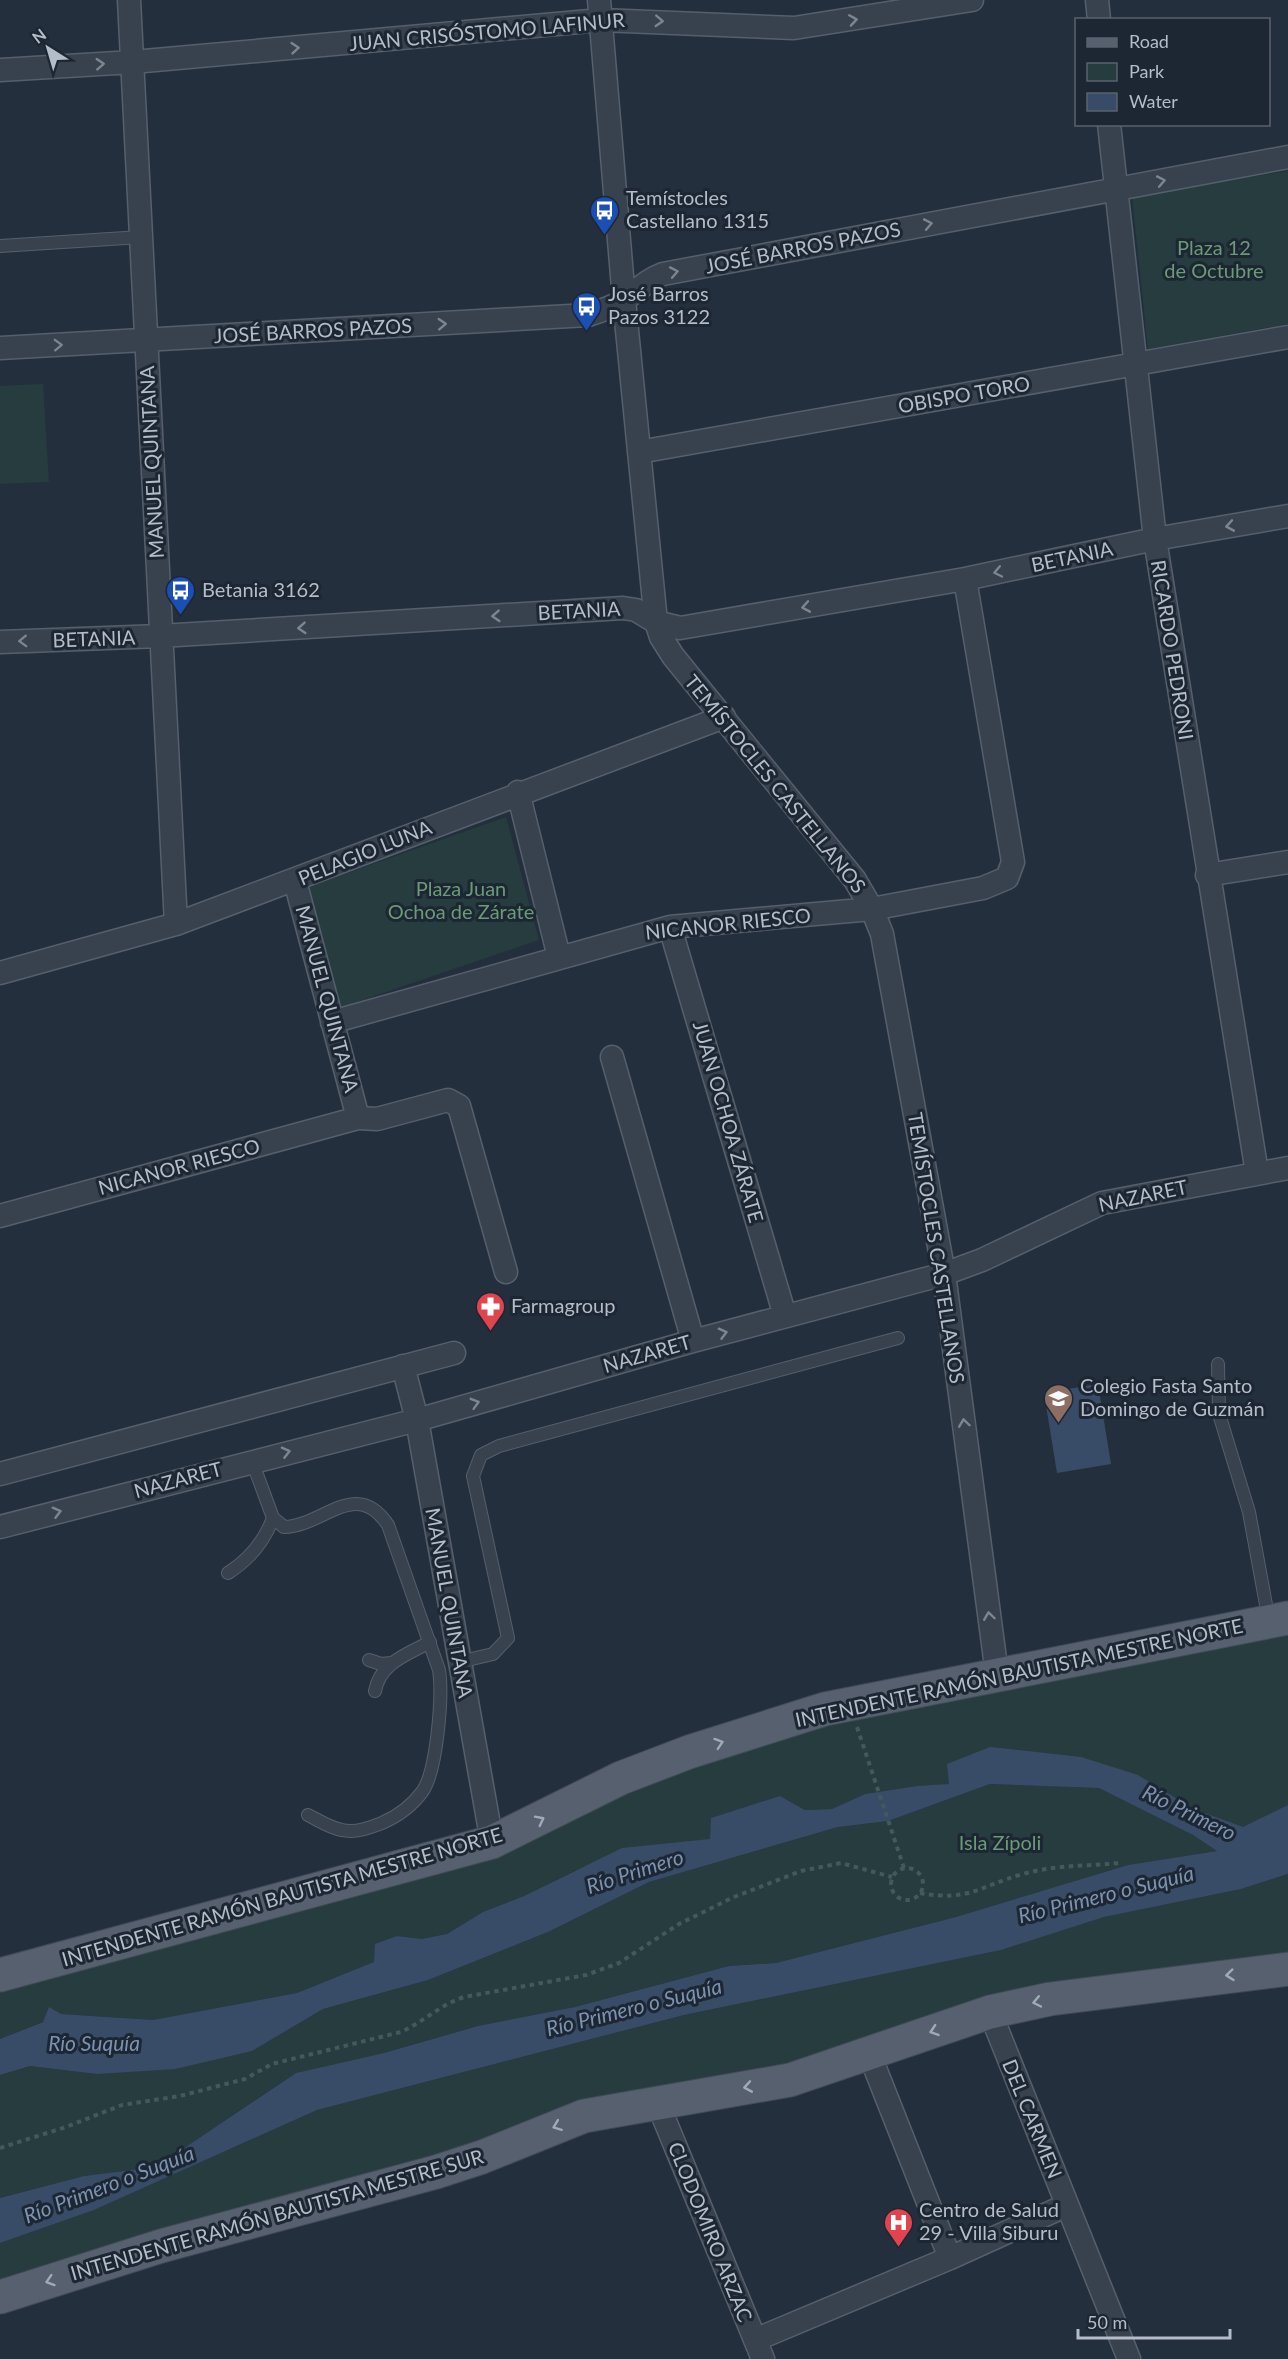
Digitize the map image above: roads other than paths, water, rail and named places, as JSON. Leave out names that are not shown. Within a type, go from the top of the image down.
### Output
[{"type":"main road","name":"INTENDENTE RAMÓN BAUTISTA MESTRE NORTE","points":[[0,1975],[492,1842],[621,1779],[689,1752],[825,1709],[1279,1620]]},
{"type":"main road","name":"INTENDENTE RAMÓN BAUTISTA MESTRE SUR","points":[[0,2297],[161,2246],[436,2172],[482,2157],[584,2116],[790,2080],[990,2012],[1050,1999],[1288,1969]]},
{"type":"street","name":"MANUEL QUINTANA","points":[[129,0],[176,924]]},
{"type":"street","name":"JUAN CRISÓSTOMO LAFINUR","points":[[0,70],[133,62],[600,10],[794,28],[972,0]]},
{"type":"street","points":[[1097,0],[1099,18]]},
{"type":"street","name":"TEMÍSTOCLES CASTELLANOS","points":[[600,10],[624,300],[656,622],[661,637],[673,656],[855,880],[872,909],[882,934],[944,1274],[997,1674]]},
{"type":"street","name":"RICARDO PEDRONI","points":[[1109,126],[1134,366],[1155,539],[1207,875],[1257,1173]]},
{"type":"street","name":"JOSÉ BARROS PAZOS","points":[[0,348],[588,315],[624,300],[642,284],[663,274],[1288,157]]},
{"type":"street","name":"OBISPO TORO","points":[[639,452],[1288,337]]},
{"type":"street","name":"BETANIA","points":[[0,642],[160,636],[623,608],[636,610],[656,622],[680,628],[965,579],[1155,539],[1288,516]]},
{"type":"street","name":"NICANOR RIESCO","points":[[332,1022],[670,927],[872,909],[983,888],[1007,878],[1013,862],[965,579]]},
{"type":"street","name":"PELAGIO LUNA","points":[[0,973],[176,924],[295,881],[518,792],[724,717]]},
{"type":"street","points":[[518,792],[559,957]]},
{"type":"street","points":[[1207,875],[1288,862]]},
{"type":"street","name":"MANUEL QUINTANA","points":[[295,881],[358,1118]]},
{"type":"street","name":"JUAN OCHOA ZÁRATE","points":[[670,927],[785,1316]]},
{"type":"street","points":[[612,1057],[693,1341]]},
{"type":"street","name":"NICANOR RIESCO","points":[[0,1216],[358,1118],[377,1119],[448,1100],[459,1106],[507,1272]]},
{"type":"street","name":"NAZARET","points":[[0,1527],[417,1420],[693,1341],[944,1274],[982,1260],[1102,1203],[1288,1168]]},
{"type":"street","points":[[0,1474],[454,1353]]},
{"type":"street","name":"MANUEL QUINTANA","points":[[403,1366],[417,1420],[492,1842]]},
{"type":"street","name":"DEL CARMEN","points":[[990,2012],[1129,2359]]},
{"type":"street","points":[[869,2053],[950,2258]]},
{"type":"street","name":"CLODOMIRO ARZAC","points":[[658,2104],[759,2350]]},
{"type":"street","points":[[759,2350],[950,2258],[1067,2205]]},
{"type":"lane","points":[[0,246],[141,237]]},
{"type":"lane","points":[[459,1662],[493,1654],[508,1638],[472,1476],[481,1455],[499,1446],[898,1338]]},
{"type":"lane","points":[[1218,1364],[1219,1414],[1279,1620]]},
{"type":"lane","points":[[252,1461],[273,1518],[284,1527],[291,1527],[352,1503],[360,1503],[374,1510],[388,1525],[430,1642],[442,1690],[429,1776],[423,1791],[397,1816],[363,1830],[340,1830],[308,1815]]},
{"type":"lane","points":[[228,1574],[256,1550],[267,1536],[273,1518]]},
{"type":"lane","points":[[375,1691],[377,1679],[391,1663],[430,1642]]},
{"type":"lane","points":[[369,1660],[381,1664],[391,1663]]},
{"type":"water","points":[[1098,1384],[1111,1464],[1057,1473],[1044,1393]]},
{"type":"water","name":"Río Suquía","points":[[990,1747],[1081,1757],[1138,1775],[1194,1809],[1243,1827],[1288,1805],[1288,1874],[1241,1889],[1104,1917],[1001,1950],[684,2015],[317,2110],[94,2210],[0,2243],[0,2198],[84,2176],[156,2167],[296,2073],[384,2053],[478,2026],[575,2007],[729,1966],[776,1963],[956,1917],[1128,1865],[1217,1851],[1193,1835],[1099,1788],[990,1784],[888,1821],[838,1827],[649,1882],[548,1932],[428,1980],[323,2009],[252,2051],[175,2069],[97,2074],[30,2066],[0,2075],[0,2039],[43,2022],[49,2007],[61,2014],[153,2020],[297,1993],[374,1962],[375,1944],[397,1936],[422,1939],[447,1934],[483,1912],[524,1896],[622,1848],[710,1839],[711,1818],[780,1796],[805,1810],[832,1809],[865,1794],[949,1784],[947,1764]]},
{"type":"place","name":"Temístocles Castellano 1315","points":[[605,236]]},
{"type":"place","name":"José Barros Pazos 3122","points":[[587,332]]},
{"type":"place","name":"Betania 3162","points":[[181,616]]},
{"type":"place","name":"Farmagroup","points":[[490,1332]]},
{"type":"place","name":"Colegio Fasta Santo Domingo de Guzmán","points":[[1059,1424]]},
{"type":"place","name":"Centro de Salud 29 - Villa Siburu","points":[[898,2248]]},
{"type":"park label","name":"Plaza 12 de Octubre","points":[[1214,260]]},
{"type":"park label","name":"Plaza Juan Ochoa de Zárate","points":[[461,900]]},
{"type":"park label","name":"Isla Zípoli","points":[[1000,1843]]},
{"type":"water label","name":"Río Primero","points":[[1189,1813]]},
{"type":"water label","name":"Río Primero","points":[[635,1872]]},
{"type":"water label","name":"Río Primero o Suquía","points":[[1106,1895]]},
{"type":"water label","name":"Río Primero o Suquía","points":[[634,2008]]},
{"type":"water label","name":"Río Primero o Suquía","points":[[109,2185]]}]
